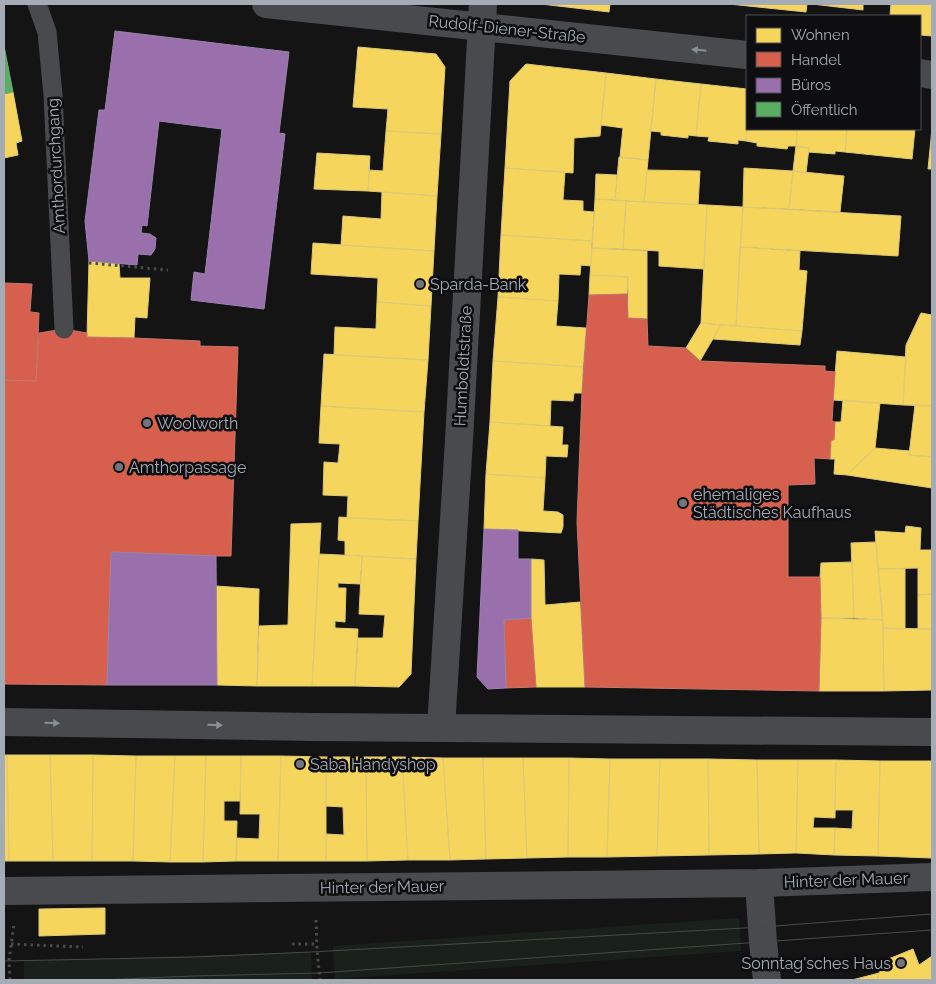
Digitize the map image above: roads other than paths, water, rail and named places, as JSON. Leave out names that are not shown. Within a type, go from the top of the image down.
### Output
[{"type":"street","name":"Rudolf-Diener-Straße","points":[[266,4],[482,15],[746,55]]},
{"type":"street","name":"Humboldtstraße","points":[[441,728],[482,15]]},
{"type":"street","points":[[4,722],[932,732]]},
{"type":"street","name":"Hinter der Mauer","points":[[4,891],[759,883],[932,877]]},
{"type":"street","name":"Hinter der Mauer","points":[[759,883],[767,980]]},
{"type":"lane","name":"Amthordurchgang","points":[[37,4],[47,32],[53,95],[64,329]]},
{"type":"tram line","points":[[4,961],[194,957],[311,952],[762,927],[932,914]]},
{"type":"tram line","points":[[101,980],[319,973],[932,930]]},
{"type":"place","name":"Sparda-Bank","points":[[420,284]]},
{"type":"place","name":"Woolworth","points":[[147,423]]},
{"type":"place","name":"Amthorpassage","points":[[119,467]]},
{"type":"place","name":"ehemaliges Städtisches Kaufhaus","points":[[683,503]]},
{"type":"place","name":"Saba Handyshop","points":[[300,764]]},
{"type":"place","name":"Sonntag'sches Haus","points":[[901,963]]}]
